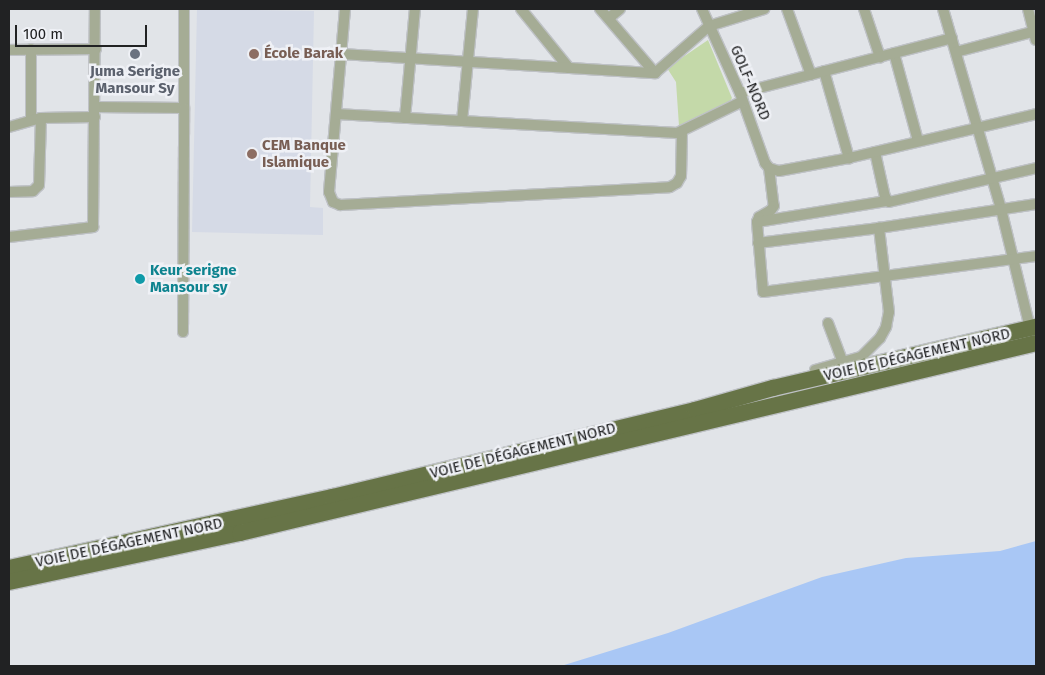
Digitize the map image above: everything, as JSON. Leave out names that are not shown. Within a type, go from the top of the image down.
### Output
[{"type":"highway","name":"VOIE DE DÉGAGEMENT NORD","points":[[9,568],[333,497],[695,410],[773,388],[1034,333]]},
{"type":"highway","name":"VOIE DE DÉGAGEMENT NORD","points":[[9,582],[240,533],[1034,333]]},
{"type":"street","points":[[9,237],[93,227],[95,9]]},
{"type":"street","points":[[183,332],[184,9]]},
{"type":"street","points":[[344,9],[328,192],[333,202],[347,206],[670,187],[677,183],[681,176],[682,131]]},
{"type":"street","points":[[405,118],[415,9]]},
{"type":"street","points":[[462,121],[473,9]]},
{"type":"street","points":[[521,9],[569,68]]},
{"type":"street","points":[[600,9],[655,73]]},
{"type":"street","points":[[609,18],[620,9]]},
{"type":"street","name":"GOLF-NORD","points":[[702,9],[742,97],[765,163],[769,168],[774,206],[772,210],[760,217],[757,222]]},
{"type":"street","points":[[341,54],[655,73],[709,26],[764,9]]},
{"type":"street","points":[[787,9],[811,75]]},
{"type":"street","points":[[864,9],[880,56]]},
{"type":"street","points":[[943,9],[1001,209],[1034,333]]},
{"type":"street","points":[[956,52],[1035,34],[1028,9]]},
{"type":"street","points":[[336,114],[677,133],[742,97],[824,71],[952,38]]},
{"type":"street","points":[[9,192],[33,191],[39,185],[31,49]]},
{"type":"street","points":[[9,50],[96,49]]},
{"type":"street","points":[[894,53],[918,141]]},
{"type":"street","points":[[824,71],[849,158]]},
{"type":"street","points":[[9,127],[36,119],[95,112],[184,108]]},
{"type":"street","points":[[769,168],[779,171],[849,158],[1036,114]]},
{"type":"street","points":[[876,152],[886,201]]},
{"type":"street","points":[[1036,168],[886,201],[757,222],[763,292],[885,278],[1036,256]]},
{"type":"street","points":[[758,243],[879,228],[1036,204]]},
{"type":"street","points":[[773,388],[785,380],[861,357],[869,351],[886,326],[889,312],[879,228]]},
{"type":"street","points":[[828,323],[843,363]]},
{"type":"shaded area","name":"CEM Banque Islamique","points":[[197,9],[314,11],[310,207],[323,208],[323,235],[192,232]]},
{"type":"green space","points":[[708,40],[732,98],[728,104],[679,126],[676,82],[667,68]]},
{"type":"water","points":[[1036,541],[1036,666],[561,666],[668,633],[822,577],[906,558],[1000,551]]},
{"type":"place","name":"Juma Serigne Mansour Sy","points":[[135,54]]},
{"type":"place","name":"École Barak","points":[[254,54]]},
{"type":"place","name":"CEM Banque Islamique","points":[[252,154]]},
{"type":"place","name":"Keur serigne Mansour sy","points":[[140,279]]}]
